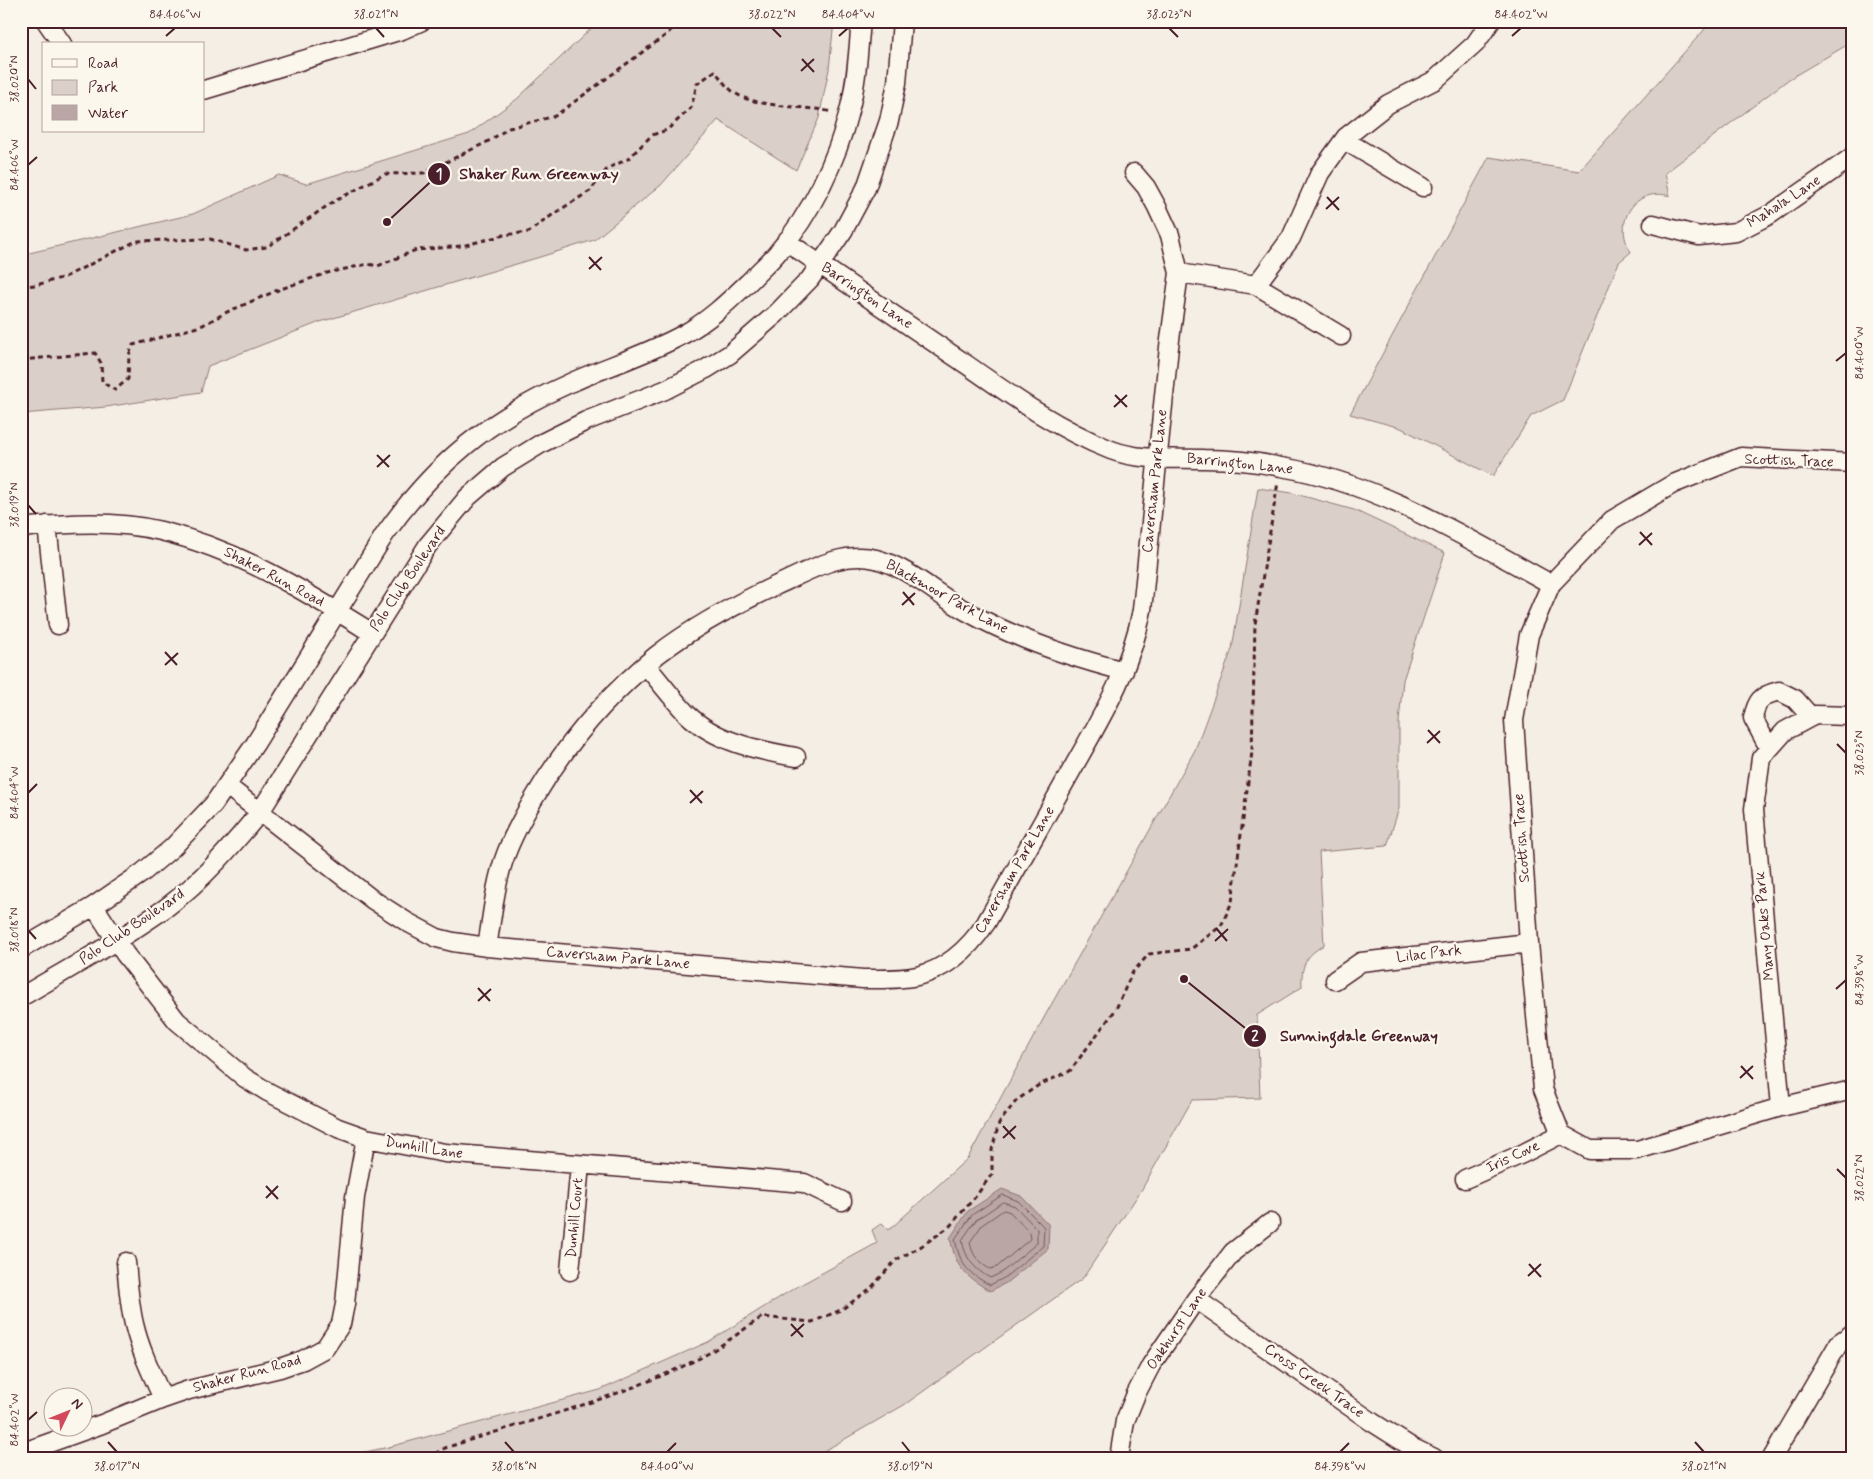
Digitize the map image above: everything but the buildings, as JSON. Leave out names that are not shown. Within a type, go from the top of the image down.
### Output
[{"type":"street","points":[[46,21],[61,42]]},
{"type":"street","points":[[205,90],[402,30],[422,21]]},
{"type":"street","points":[[21,949],[94,906],[142,873],[172,848],[213,805],[404,508],[439,468],[464,445],[522,407],[570,383],[648,353],[705,321],[732,298],[778,252],[807,210],[829,170],[848,117],[856,77],[861,21]]},
{"type":"street","name":"Polo Club Boulevard","points":[[21,996],[116,941],[168,906],[230,848],[260,812],[428,545],[468,497],[503,467],[542,443],[586,421],[665,390],[730,354],[776,314],[810,279],[843,231],[866,188],[890,121],[897,83],[902,21]]},
{"type":"street","points":[[1256,285],[1291,238],[1320,174],[1344,140],[1388,104],[1435,80],[1474,44],[1491,21]]},
{"type":"street","points":[[1344,140],[1424,187]]},
{"type":"street","name":"Mahala Lane","points":[[1652,224],[1699,236],[1736,232],[1771,214],[1852,157]]},
{"type":"street","name":"Caversham Park Lane","points":[[227,786],[372,900],[407,922],[438,938],[453,942],[487,947],[864,978],[897,979],[918,976],[959,955],[974,941],[986,923],[1076,763],[1119,683],[1138,628],[1142,610],[1169,346],[1179,273],[1170,235],[1146,187],[1134,173]]},
{"type":"street","name":"Barrington Lane","points":[[786,241],[1002,389],[1083,438],[1113,451],[1132,456],[1207,459],[1280,466],[1327,476],[1388,498],[1468,538],[1551,584]]},
{"type":"street","points":[[1179,273],[1256,285],[1341,336]]},
{"type":"street","name":"Scottish Trace","points":[[1561,1134],[1543,1090],[1529,943],[1514,720],[1528,635],[1551,584],[1612,520],[1672,484],[1741,457],[1852,463]]},
{"type":"street","name":"Shaker Run Road","points":[[21,528],[92,523],[131,526],[160,531],[214,547],[245,560],[302,590],[372,633]]},
{"type":"street","points":[[47,525],[58,625]]},
{"type":"street","name":"Blackmoor Park Lane","points":[[487,947],[505,855],[516,830],[545,780],[572,742],[597,713],[659,654],[704,624],[761,593],[828,562],[858,556],[876,559],[898,568],[966,611],[1000,628],[1086,661],[1124,672]]},
{"type":"street","points":[[646,665],[686,712],[699,724],[719,736],[754,749],[796,757]]},
{"type":"street","points":[[1770,748],[1752,718],[1756,703],[1766,694],[1779,691],[1795,699],[1811,717]]},
{"type":"street","name":"Many Oaks Park","points":[[1781,1107],[1754,809],[1761,758],[1784,730],[1811,717],[1852,716]]},
{"type":"street","name":"Dunhill Lane","points":[[94,906],[116,941],[177,1021],[218,1056],[245,1078],[268,1092],[315,1117],[366,1138],[445,1153],[804,1183],[842,1201]]},
{"type":"street","name":"Lilac Park","points":[[1335,980],[1361,962],[1529,943]]},
{"type":"street","points":[[1561,1134],[1590,1150],[1637,1150],[1781,1107],[1852,1090]]},
{"type":"street","name":"Iris Cove","points":[[1466,1179],[1561,1134]]},
{"type":"street","name":"Shaker Run Road","points":[[21,1453],[189,1390],[296,1362],[325,1348],[341,1324],[345,1304],[355,1197],[366,1138]]},
{"type":"street","name":"Dunhill Court","points":[[570,1271],[580,1165]]},
{"type":"street","name":"Oakhurst Lane","points":[[1119,1458],[1125,1421],[1151,1365],[1196,1299],[1233,1252],[1270,1223]]},
{"type":"street","points":[[126,1262],[128,1293],[134,1324],[143,1353],[163,1399]]},
{"type":"street","name":"Cross Creek Trace","points":[[1196,1299],[1372,1422],[1413,1448],[1434,1458]]},
{"type":"street","points":[[1772,1458],[1839,1343],[1852,1334]]},
{"type":"path","points":[[21,286],[36,285],[65,277],[136,241],[210,238],[246,250],[266,247],[333,202],[385,174],[424,173],[487,142],[509,128],[555,116],[666,35],[680,21]]},
{"type":"path","points":[[21,360],[95,353],[101,363],[102,382],[115,390],[128,379],[129,355],[132,345],[201,326],[227,312],[278,290],[327,273],[368,264],[378,266],[416,250],[462,246],[504,235],[529,232],[590,191],[608,168],[628,159],[652,135],[667,130],[691,108],[697,84],[715,71],[731,90],[744,98],[792,108],[824,110],[848,117]]},
{"type":"path","points":[[428,1458],[453,1445],[578,1406],[659,1377],[727,1342],[762,1316],[812,1322],[841,1310],[871,1288],[896,1260],[920,1248],[949,1227],[960,1215],[992,1174],[992,1150],[999,1124],[1017,1100],[1039,1085],[1070,1071],[1116,1009],[1132,973],[1149,954],[1191,949],[1221,926],[1232,902],[1252,752],[1255,624],[1280,466]]},
{"type":"green space","points":[[599,21],[834,21],[829,69],[819,118],[796,170],[718,120],[661,185],[594,240],[320,322],[208,366],[201,392],[106,407],[21,414],[21,255],[193,214],[279,175],[306,184],[469,134],[517,99]]},
{"type":"green space","points":[[1712,21],[1852,21],[1852,42],[1789,79],[1665,173],[1670,196],[1657,194],[1646,196],[1637,201],[1630,209],[1624,229],[1626,241],[1631,252],[1619,262],[1563,400],[1531,416],[1493,476],[1401,428],[1350,414],[1489,157],[1579,171]]},
{"type":"green space","points":[[1258,488],[1292,493],[1354,510],[1445,553],[1403,680],[1399,722],[1399,808],[1387,846],[1319,852],[1324,945],[1312,953],[1305,962],[1302,973],[1302,987],[1257,1015],[1260,1098],[1192,1100],[1142,1189],[1083,1278],[904,1405],[812,1458],[336,1458],[389,1447],[600,1390],[708,1342],[793,1289],[877,1243],[872,1230],[882,1223],[889,1230],[968,1158],[1046,1014],[1195,750],[1232,649]]},
{"type":"water","points":[[1002,1189],[1021,1196],[1049,1225],[1048,1249],[1006,1283],[990,1291],[962,1270],[955,1257],[950,1238],[968,1211]]},
{"type":"place","name":"Shaker Run Greenway","points":[[387,222]]},
{"type":"place","name":"Sunningdale Greenway","points":[[1184,979]]}]
